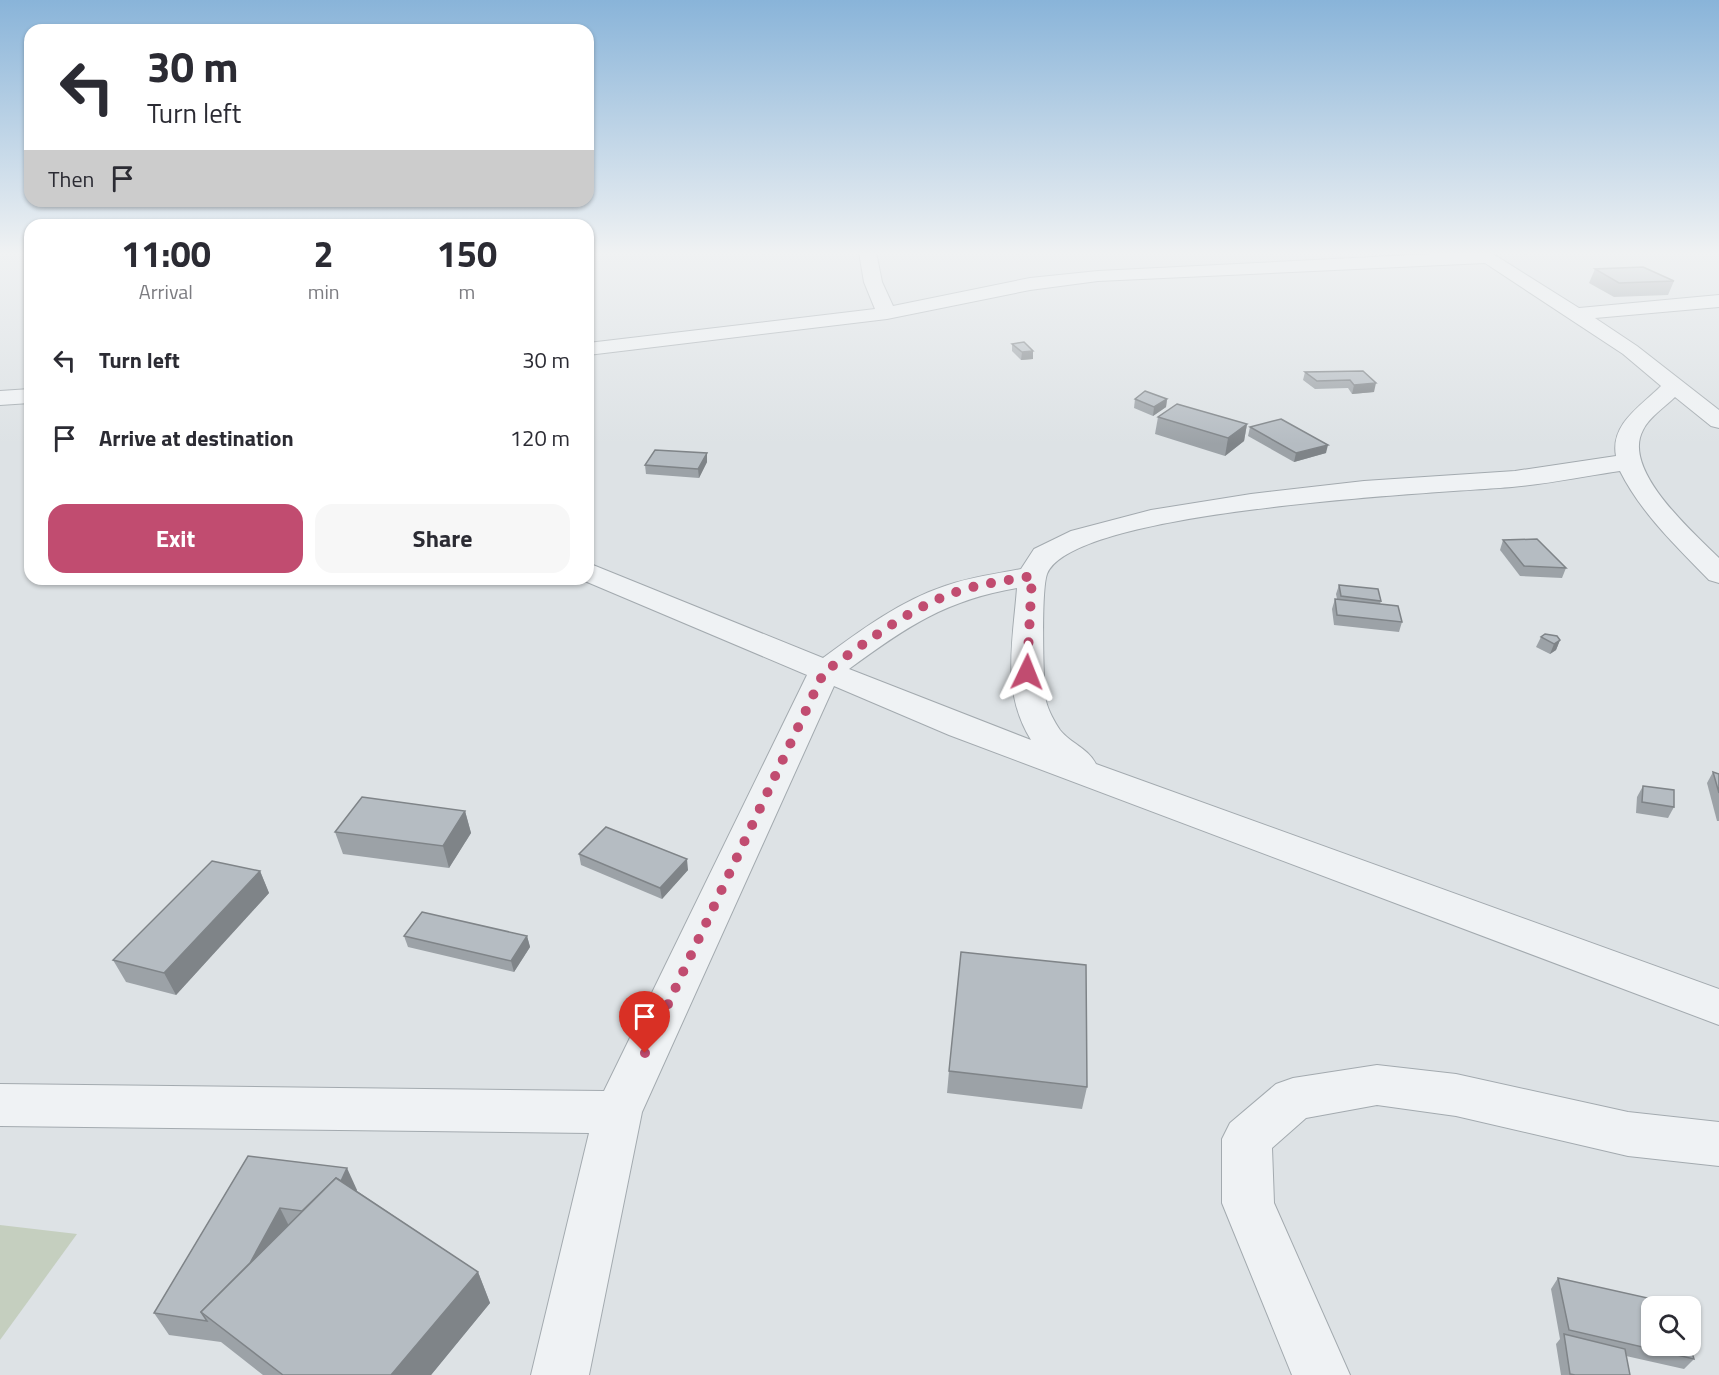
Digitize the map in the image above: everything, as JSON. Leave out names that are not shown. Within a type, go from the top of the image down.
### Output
[{"type":"street","points":[[594,348],[861,316]]},
{"type":"street","points":[[1581,316],[1630,350],[1673,387],[1719,421]]},
{"type":"street","points":[[1673,387],[1630,431],[1626,457],[1644,494],[1719,574]]},
{"type":"street","points":[[1090,774],[1046,737],[1030,705],[1027,672],[1032,576],[1044,555],[1082,537],[1151,518],[1251,502],[1364,489],[1515,479],[1629,462]]},
{"type":"street","points":[[594,575],[961,727],[1719,1007]]},
{"type":"street","points":[[560,1375],[618,1112],[824,672],[879,633],[933,602],[976,586],[1032,576]]},
{"type":"street","points":[[1321,1375],[1248,1203],[1247,1139],[1293,1099],[1377,1085],[1456,1095],[1628,1134],[1719,1144]]},
{"type":"street","points":[[0,1104],[618,1112]]},
{"type":"green space","points":[[0,1225],[77,1234],[0,1340]]},
{"type":"building","points":[[1024,342],[1033,351],[1022,352],[1012,344]]},
{"type":"building","points":[[1363,371],[1376,383],[1354,385],[1350,380],[1317,381],[1305,372]]},
{"type":"building","points":[[1145,391],[1167,399],[1154,407],[1135,399]]},
{"type":"building","points":[[1177,404],[1247,424],[1228,438],[1158,417]]},
{"type":"building","points":[[1281,419],[1328,445],[1296,453],[1250,427]]},
{"type":"building","points":[[655,450],[707,453],[698,469],[645,465]]},
{"type":"building","points":[[1537,539],[1566,568],[1524,566],[1503,540]]},
{"type":"building","points":[[1339,585],[1378,589],[1381,601],[1341,596]]},
{"type":"building","points":[[1335,599],[1398,606],[1402,622],[1337,615]]},
{"type":"building","points":[[1545,634],[1557,636],[1560,640],[1554,644],[1541,637]]},
{"type":"building","points":[[1713,772],[1719,774],[1719,793]]},
{"type":"building","points":[[1643,786],[1674,790],[1674,807],[1642,802]]},
{"type":"building","points":[[362,797],[465,811],[443,846],[335,832]]},
{"type":"building","points":[[606,827],[687,859],[660,888],[579,854]]},
{"type":"building","points":[[212,861],[260,871],[164,973],[113,960]]},
{"type":"building","points":[[422,912],[527,936],[511,961],[404,936]]},
{"type":"building","points":[[961,952],[1086,965],[1087,1087],[949,1071]]},
{"type":"building","points":[[248,1156],[347,1168],[341,1181],[336,1178],[302,1211],[280,1208],[250,1263],[201,1312],[207,1321],[154,1313]]},
{"type":"building","points":[[336,1178],[478,1272],[391,1375],[283,1375],[201,1312]]},
{"type":"building","points":[[1558,1278],[1641,1297],[1641,1347],[1569,1330]]},
{"type":"building","points":[[1564,1334],[1625,1349],[1630,1375],[1570,1374]]},
{"type":"route","points":[[645,1053],[824,672],[879,633],[933,602],[976,586],[1032,576],[1027,672]]}]
